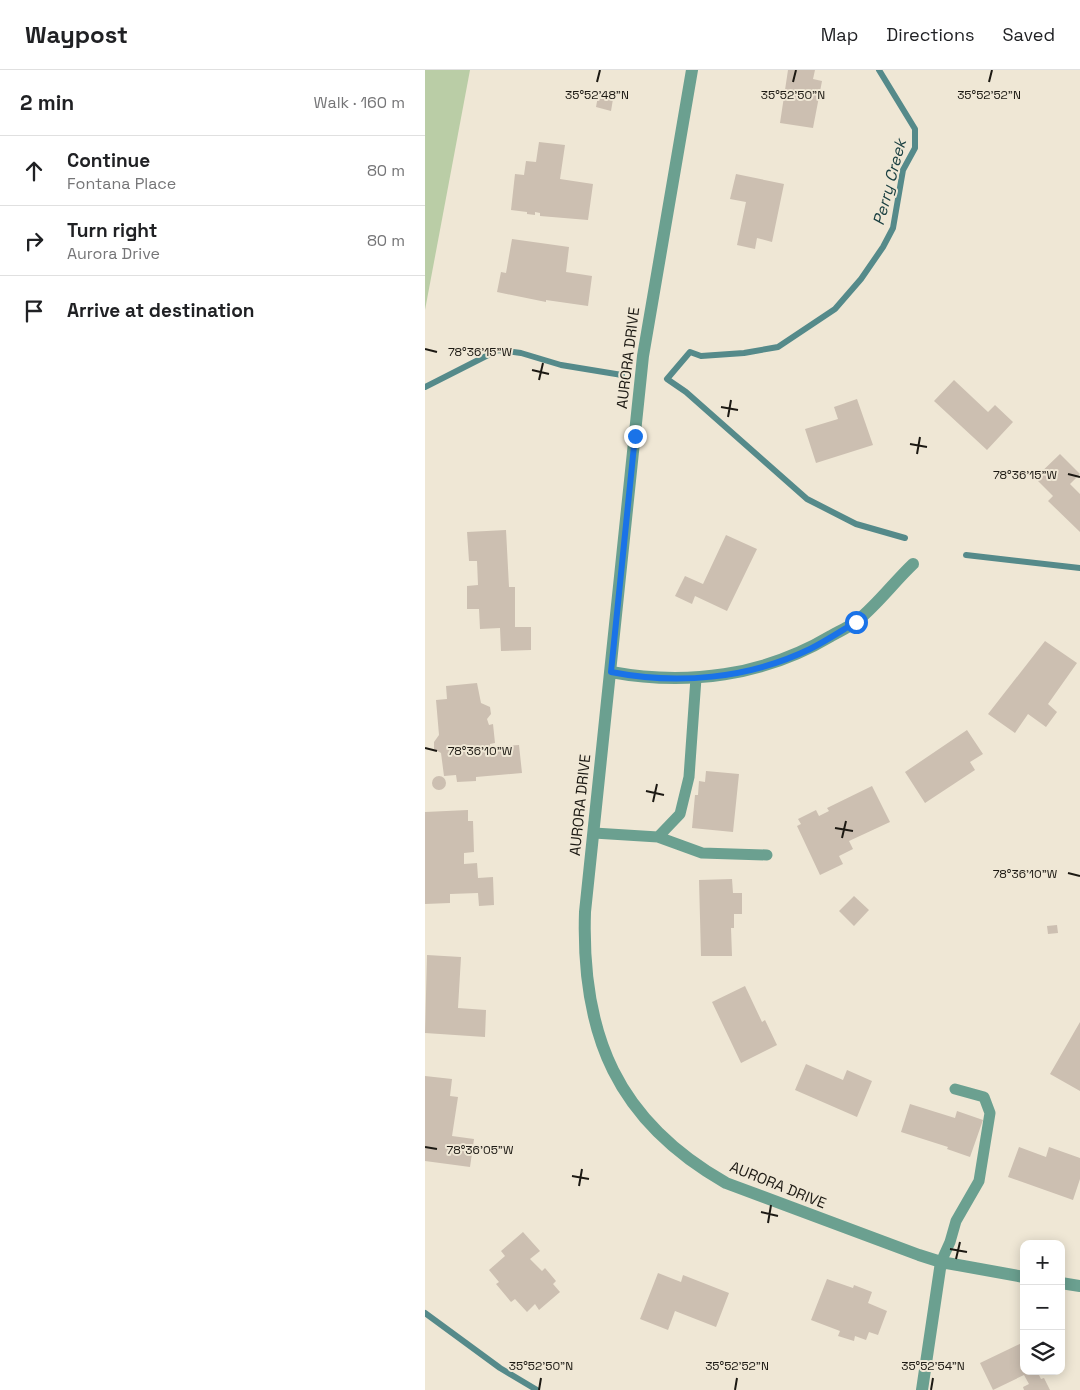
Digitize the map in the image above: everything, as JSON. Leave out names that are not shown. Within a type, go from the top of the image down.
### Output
[{"type":"street","name":"AURORA DRIVE","points":[[692,70],[643,356],[584,941],[589,1003],[606,1057],[617,1082],[638,1108],[682,1154],[727,1184],[941,1262],[1020,1276]]},
{"type":"street","points":[[611,672],[637,676],[696,678],[744,672],[785,660],[810,649],[856,622],[913,564]]},
{"type":"street","points":[[922,1390],[941,1262]]},
{"type":"street","points":[[1065,1284],[1080,1286]]},
{"type":"lane","points":[[658,837],[680,814],[689,777],[696,678]]},
{"type":"lane","points":[[594,833],[658,837],[702,853],[767,855]]},
{"type":"lane","points":[[941,1262],[956,1222],[979,1181],[990,1113],[984,1097],[955,1089]]},
{"type":"green space","points":[[425,70],[470,70],[425,310]]},
{"type":"building","points":[[788,70],[815,70],[813,79],[822,81],[813,128],[780,123]]},
{"type":"building","points":[[598,96],[613,99],[611,111],[596,107]]},
{"type":"building","points":[[539,142],[565,145],[560,179],[593,184],[588,220],[540,216],[540,213],[535,212],[535,215],[511,210],[515,174],[524,175],[526,161],[536,162]]},
{"type":"building","points":[[736,174],[784,184],[772,242],[757,238],[755,249],[737,245],[746,202],[730,199]]},
{"type":"building","points":[[512,239],[569,247],[566,272],[592,276],[588,306],[546,300],[546,302],[497,292],[501,272],[506,273]]},
{"type":"building","points":[[954,380],[988,412],[995,405],[1013,422],[987,450],[934,401]]},
{"type":"building","points":[[857,399],[873,445],[816,463],[805,429],[838,419],[834,407]]},
{"type":"building","points":[[1060,454],[1080,474],[1070,484],[1080,494],[1080,532],[1048,501],[1053,496],[1035,478]]},
{"type":"building","points":[[506,530],[509,587],[515,587],[515,627],[531,627],[531,650],[501,651],[500,628],[480,629],[479,609],[467,609],[467,586],[478,585],[477,561],[469,561],[467,532]]},
{"type":"building","points":[[726,535],[757,549],[727,611],[695,596],[692,604],[675,596],[685,576],[703,584]]},
{"type":"building","points":[[1045,641],[1077,663],[1048,704],[1057,712],[1046,727],[1028,714],[1015,733],[988,714]]},
{"type":"building","points":[[477,683],[481,703],[490,707],[491,714],[487,719],[489,725],[493,724],[495,743],[490,744],[490,747],[519,745],[522,773],[476,777],[476,781],[457,782],[456,775],[444,776],[441,753],[434,749],[434,742],[439,735],[436,700],[447,699],[446,686]]},
{"type":"building","points":[[967,730],[983,754],[970,762],[975,770],[925,803],[905,772]]},
{"type":"building","points":[[706,771],[739,774],[733,832],[692,828],[695,795],[698,795],[699,781],[705,782]]},
{"type":"building","points":[[439,776],[444,778],[446,783],[444,788],[439,790],[434,788],[432,783],[434,778]]},
{"type":"building","points":[[872,786],[890,822],[849,841],[853,849],[839,856],[843,864],[820,875],[797,826],[801,824],[798,819],[816,810],[819,816],[829,811],[827,808]]},
{"type":"building","points":[[468,810],[468,821],[473,821],[474,852],[464,853],[464,864],[477,863],[478,878],[493,877],[494,905],[479,906],[478,893],[450,894],[450,903],[425,904],[425,812]]},
{"type":"building","points":[[732,879],[733,893],[742,893],[742,914],[734,914],[734,928],[731,928],[732,956],[701,956],[699,880]]},
{"type":"building","points":[[854,896],[869,910],[854,926],[839,911]]},
{"type":"building","points":[[1057,925],[1058,933],[1048,934],[1047,926]]},
{"type":"building","points":[[427,955],[461,957],[458,1008],[486,1010],[485,1037],[425,1033]]},
{"type":"building","points":[[745,986],[762,1022],[765,1020],[777,1045],[741,1063],[712,1002]]},
{"type":"building","points":[[1080,1022],[1080,1091],[1050,1074]]},
{"type":"building","points":[[806,1064],[843,1080],[847,1070],[872,1081],[857,1117],[795,1090]]},
{"type":"building","points":[[425,1076],[452,1079],[450,1096],[458,1097],[452,1136],[474,1139],[470,1167],[425,1161]]},
{"type":"building","points":[[910,1104],[955,1118],[957,1111],[983,1120],[970,1157],[947,1149],[948,1147],[901,1132]]},
{"type":"building","points":[[1019,1147],[1046,1157],[1049,1147],[1080,1158],[1080,1179],[1073,1200],[1008,1177]]},
{"type":"building","points":[[523,1232],[540,1251],[530,1259],[542,1271],[545,1268],[556,1281],[553,1284],[560,1292],[539,1310],[535,1304],[527,1312],[515,1299],[511,1302],[496,1284],[499,1282],[489,1270],[505,1256],[501,1251]]},
{"type":"building","points":[[658,1273],[681,1282],[683,1275],[729,1293],[716,1327],[675,1311],[668,1330],[640,1319]]},
{"type":"building","points":[[827,1279],[853,1288],[854,1285],[872,1292],[868,1303],[887,1311],[878,1335],[869,1332],[866,1340],[855,1336],[854,1341],[838,1336],[840,1331],[811,1320]]},
{"type":"building","points":[[1020,1344],[1020,1375],[1024,1375],[993,1390],[980,1363]]},
{"type":"building","points":[[1024,1375],[1039,1375],[1041,1379],[1044,1378],[1050,1390],[1024,1390],[1023,1387],[1029,1384]]},
{"type":"waterway","name":"Perry Creek","points":[[879,70],[915,129],[915,148],[903,170],[893,228],[883,247],[861,279],[835,309],[778,347],[744,353],[701,356],[690,352],[667,379],[686,392],[807,499],[856,524],[905,538]]},
{"type":"waterway","name":"Perry Creek","points":[[425,387],[498,350],[521,353],[561,365],[622,375]]},
{"type":"waterway","points":[[966,555],[1080,568]]},
{"type":"waterway","points":[[425,1313],[500,1368],[537,1390]]},
{"type":"route","points":[[635,436],[611,672],[684,679],[744,672],[785,660],[810,649],[856,622]]}]
